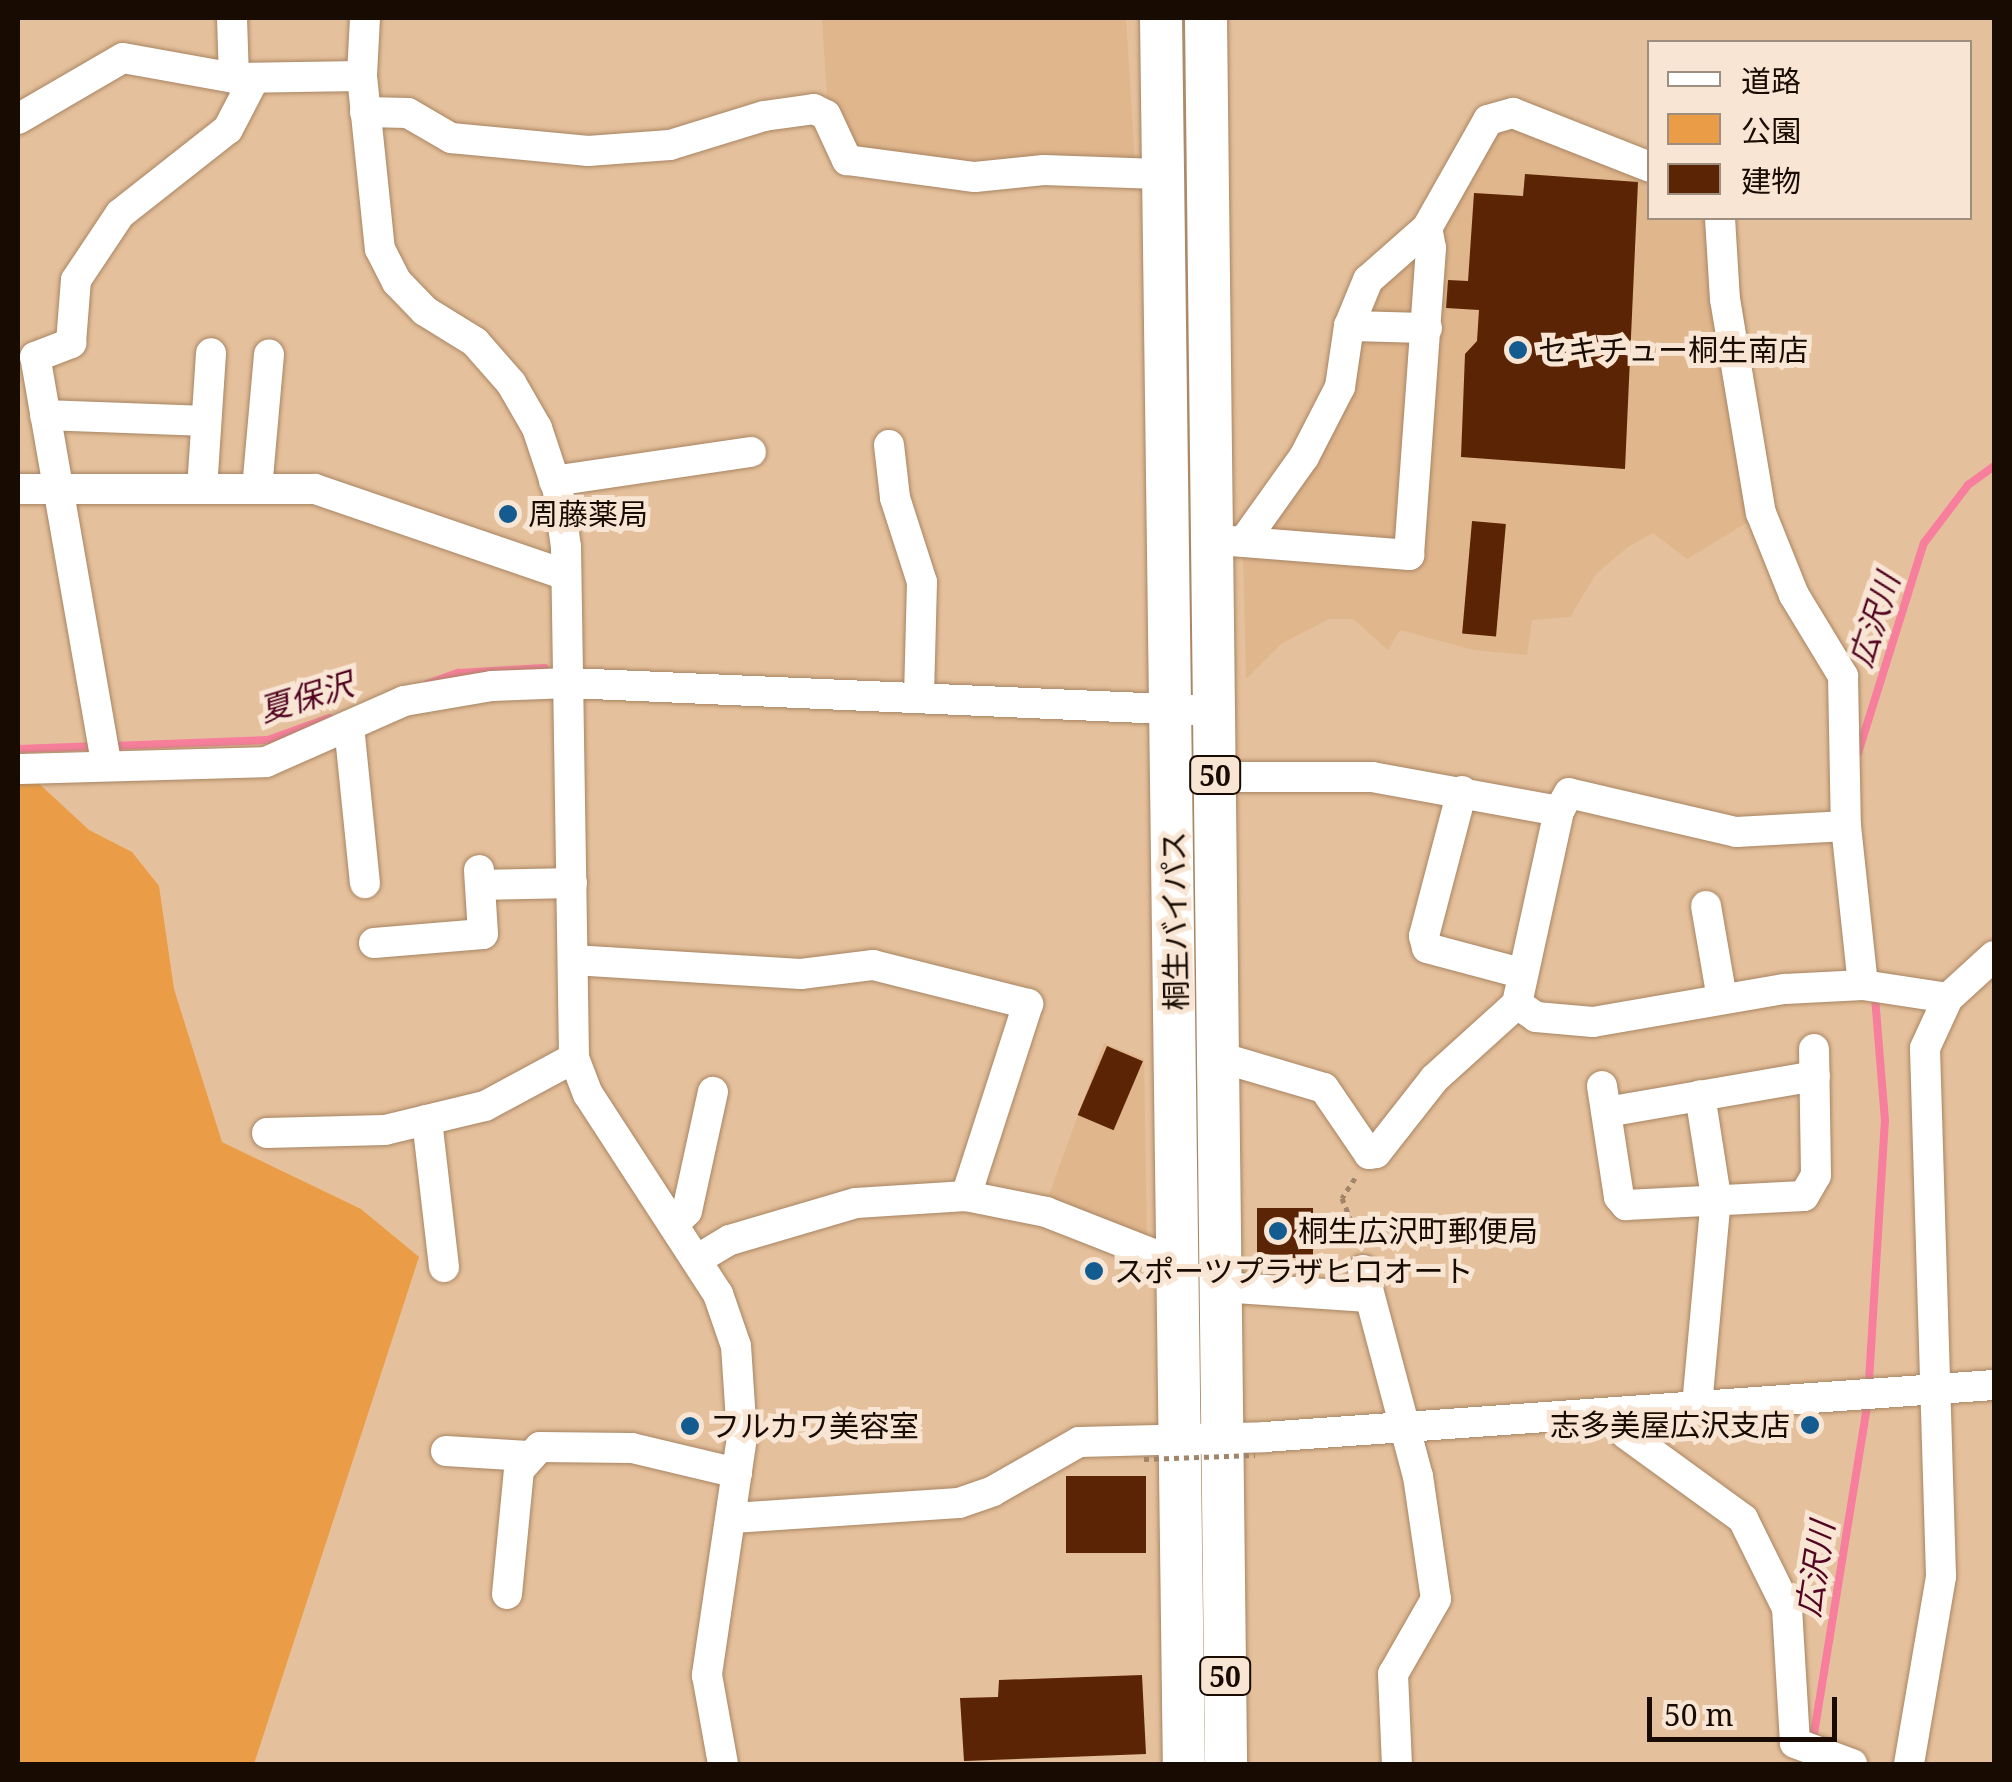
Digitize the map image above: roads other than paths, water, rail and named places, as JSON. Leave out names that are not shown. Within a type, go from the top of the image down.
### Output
[{"type":"highway","name":"桐生バイパス","points":[[1161,18],[1159,174],[1172,710],[1179,1264],[1162,1448],[1184,1764]]},
{"type":"highway","name":"桐生バイパス","points":[[1206,18],[1229,541],[1214,711],[1221,1287],[1238,1446],[1226,1764]]},
{"type":"street","points":[[106,762],[36,357],[71,343],[76,280],[120,214],[228,128],[244,78],[232,18]]},
{"type":"street","points":[[365,18],[362,76],[380,249],[425,311],[475,342],[511,383],[537,428],[554,481],[566,547],[574,1058],[588,1094],[698,1259],[736,1346],[742,1401],[737,1473],[707,1675],[722,1764]]},
{"type":"street","points":[[18,119],[123,58],[244,78],[362,76]]},
{"type":"street","points":[[365,112],[408,114],[451,138],[588,151],[670,145],[764,116],[814,109],[826,115],[847,160],[975,176],[1044,170],[1159,174]]},
{"type":"street","points":[[1229,541],[1328,411],[1344,372],[1350,326],[1368,280],[1427,228],[1495,115],[1513,113],[1647,167]]},
{"type":"street","points":[[1720,220],[1725,299],[1761,513],[1794,595],[1843,676],[1846,826],[1863,985]]},
{"type":"street","points":[[1229,541],[1409,555],[1427,328],[1427,228]]},
{"type":"street","points":[[1350,326],[1427,328]]},
{"type":"street","points":[[202,488],[211,353]]},
{"type":"street","points":[[257,488],[268,355]]},
{"type":"street","points":[[45,414],[206,421]]},
{"type":"street","points":[[888,444],[895,498],[922,582],[919,698]]},
{"type":"street","points":[[554,481],[751,452]]},
{"type":"street","points":[[18,489],[315,489],[564,574]]},
{"type":"street","points":[[18,768],[106,762],[266,762],[404,701],[492,686],[569,684],[1214,711]]},
{"type":"street","points":[[350,726],[365,883]]},
{"type":"street","points":[[1216,777],[1352,776],[1558,811]]},
{"type":"street","points":[[1462,792],[1424,936],[1427,948],[1520,973]]},
{"type":"street","points":[[1219,1057],[1324,1088],[1369,1154],[1393,1138],[1462,1050],[1517,1004],[1520,973],[1558,811],[1569,794],[1736,832],[1846,826]]},
{"type":"street","points":[[374,943],[483,934],[480,878],[572,883]]},
{"type":"street","points":[[1706,906],[1722,999]]},
{"type":"street","points":[[1909,1764],[1941,1576],[1939,1389],[1925,1048],[1948,998],[1994,956]]},
{"type":"street","points":[[573,960],[800,974],[873,965],[1028,1004],[966,1196]]},
{"type":"street","points":[[1517,1004],[1536,1017],[1593,1022],[1722,999],[1863,985],[1948,998]]},
{"type":"street","points":[[266,1133],[385,1130],[485,1106],[574,1058]]},
{"type":"street","points":[[1814,1063],[1811,1194],[1626,1205],[1618,1197],[1604,1099],[1700,1096],[1814,1063]]},
{"type":"street","points":[[674,1224],[687,1211],[714,1092]]},
{"type":"street","points":[[1697,1406],[1716,1197],[1700,1096]]},
{"type":"street","points":[[427,1120],[444,1267]]},
{"type":"street","points":[[698,1259],[730,1240],[856,1203],[966,1196],[1046,1212],[1179,1264]]},
{"type":"street","points":[[1221,1287],[1366,1284],[1406,1426],[1436,1600],[1393,1674],[1397,1764]]},
{"type":"street","points":[[733,1518],[958,1503],[993,1492],[1079,1442],[1162,1448],[1238,1446],[1406,1426],[1994,1385]]},
{"type":"street","points":[[1611,1414],[1626,1434],[1742,1518],[1787,1608],[1795,1743],[1852,1764]]},
{"type":"street","points":[[446,1451],[632,1448],[737,1473]]},
{"type":"street","points":[[508,1594],[519,1470],[534,1452]]},
{"type":"waterway","name":"広沢川","points":[[1858,753],[1924,543],[1968,485],[1994,466]]},
{"type":"waterway","name":"夏保沢","points":[[427,684],[458,673],[545,668]]},
{"type":"waterway","name":"夏保沢","points":[[112,746],[268,740],[329,718]]},
{"type":"waterway","name":"夏保沢","points":[[18,749],[98,746]]},
{"type":"waterway","name":"広沢川","points":[[1869,1381],[1885,1121],[1875,997]]},
{"type":"waterway","name":"広沢川","points":[[1813,1740],[1867,1407]]},
{"type":"place","name":"セキチュー桐生南店","points":[[1518,350]]},
{"type":"place","name":"周藤薬局","points":[[508,514]]},
{"type":"place","name":"桐生広沢町郵便局","points":[[1278,1231]]},
{"type":"place","name":"スポーツプラザヒロオート","points":[[1094,1271]]},
{"type":"place","name":"志多美屋広沢支店","points":[[1810,1425]]},
{"type":"place","name":"フルカワ美容室","points":[[690,1426]]}]
